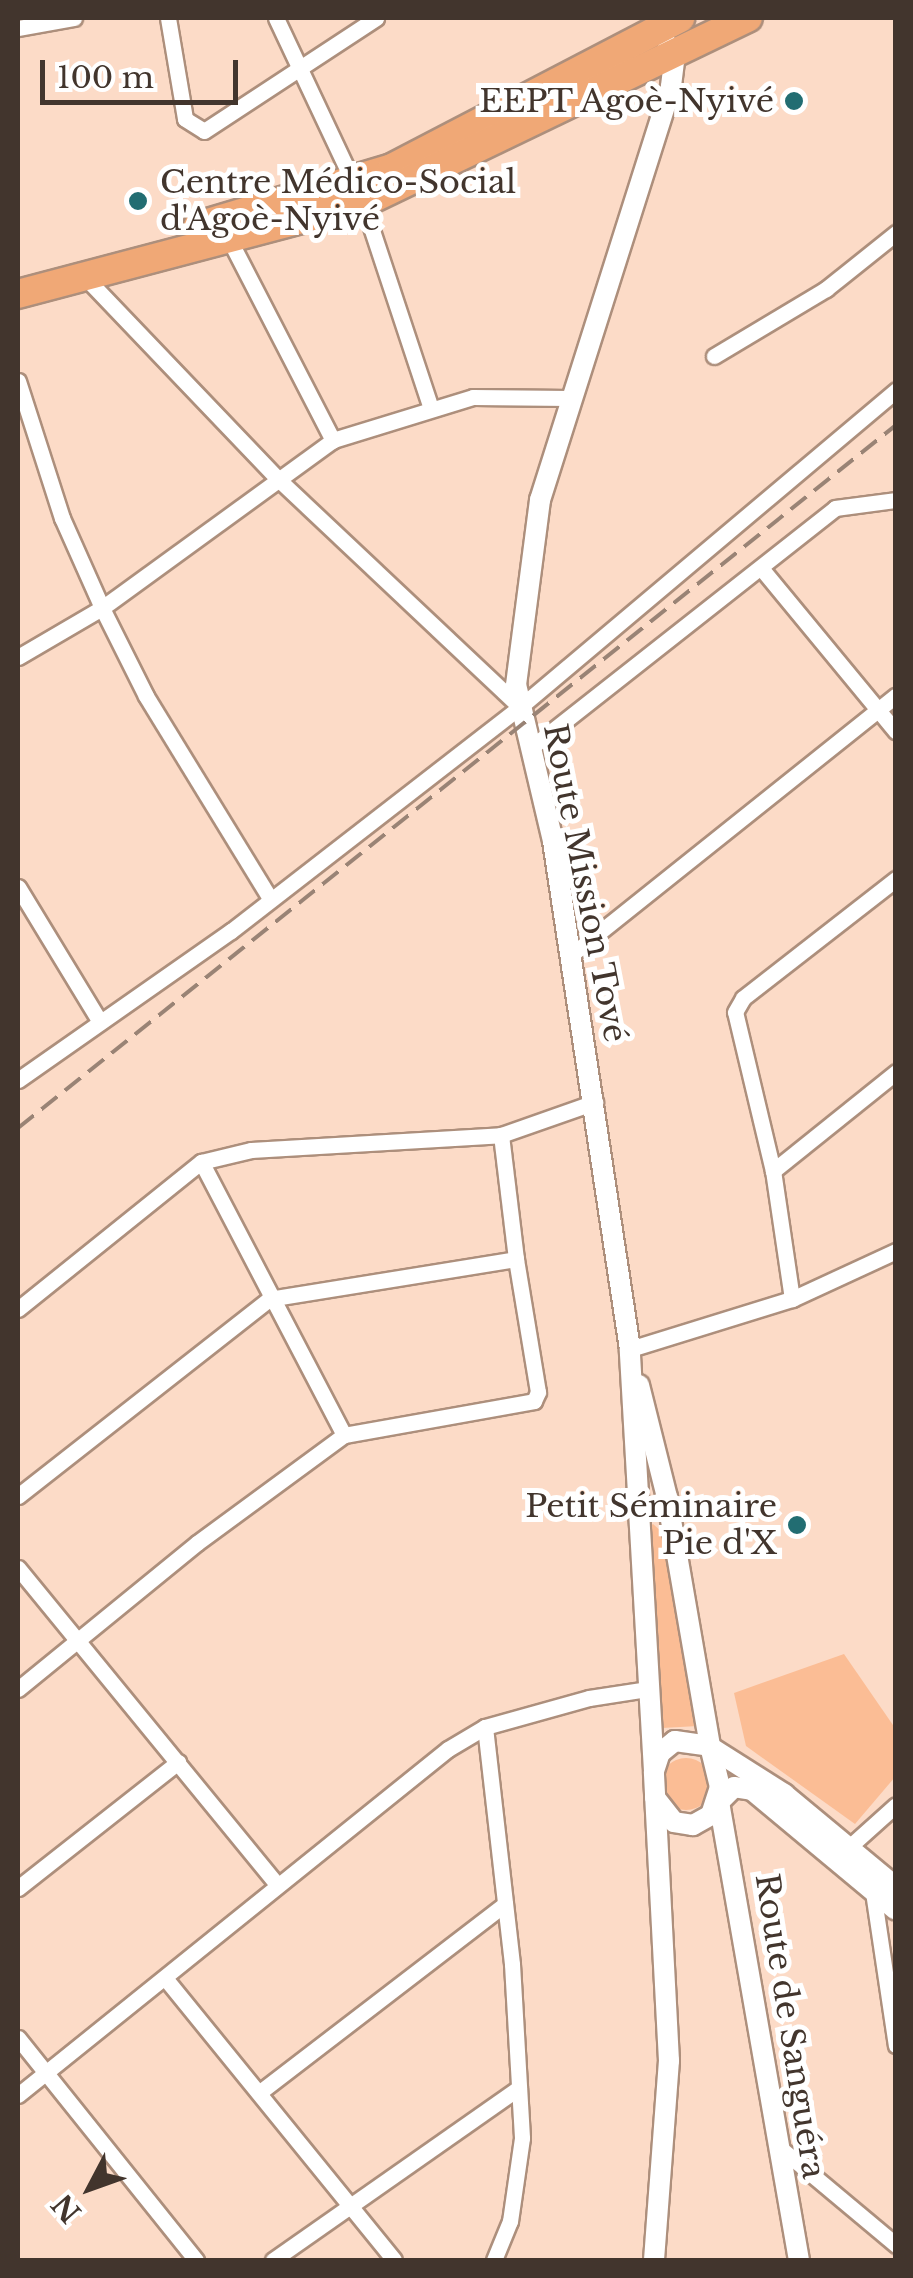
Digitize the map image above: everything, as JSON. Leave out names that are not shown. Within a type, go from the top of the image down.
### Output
[{"type":"highway","points":[[18,294],[228,237],[358,193],[675,55],[748,18]]},
{"type":"highway","points":[[18,277],[358,193],[664,22]]},
{"type":"street","points":[[18,28],[74,18]]},
{"type":"street","points":[[168,18],[180,101],[192,128],[204,131],[376,18]]},
{"type":"street","points":[[276,18],[358,193],[430,405]]},
{"type":"street","points":[[664,22],[675,55]]},
{"type":"street","name":"Route Mission Tové","points":[[654,1771],[633,1501],[630,1349],[571,955],[533,746],[520,707],[516,661],[527,570],[569,398],[665,104],[675,55]]},
{"type":"street","points":[[714,356],[826,289],[896,233]]},
{"type":"street","points":[[228,237],[333,440]]},
{"type":"street","points":[[84,276],[277,478],[520,707]]},
{"type":"street","points":[[18,381],[62,518],[102,608],[146,696],[269,897]]},
{"type":"street","points":[[18,1080],[520,707],[896,390]]},
{"type":"street","points":[[18,657],[102,608],[333,440],[430,405],[474,396],[569,398]]},
{"type":"street","points":[[533,746],[834,508],[896,500]]},
{"type":"street","points":[[762,568],[896,732]]},
{"type":"street","points":[[571,955],[896,696]]},
{"type":"street","points":[[792,1299],[773,1171],[738,1004],[896,879]]},
{"type":"street","points":[[18,888],[100,1022]]},
{"type":"street","points":[[773,1171],[896,1072]]},
{"type":"street","points":[[18,1309],[201,1162],[251,1150],[501,1135],[595,1102]]},
{"type":"street","points":[[18,1689],[344,1436],[534,1401],[538,1392],[501,1135]]},
{"type":"street","points":[[201,1162],[269,1299],[344,1436]]},
{"type":"street","points":[[719,1802],[667,1497],[630,1349],[792,1299],[896,1251]]},
{"type":"street","points":[[18,1496],[269,1299],[516,1259]]},
{"type":"street","points":[[633,1501],[667,1497]]},
{"type":"street","points":[[18,1568],[277,1885]]},
{"type":"street","points":[[18,2095],[448,1749],[486,1727],[648,1689]]},
{"type":"street","points":[[486,1727],[505,1904],[520,2178],[494,2260]]},
{"type":"street","points":[[654,2260],[669,2060],[654,1771],[660,1753],[675,1740],[710,1747],[784,1794],[896,1887]]},
{"type":"street","points":[[18,1888],[178,1762]]},
{"type":"street","points":[[658,1892],[672,1839],[734,1787],[752,1790],[896,1910]]},
{"type":"street","points":[[656,1798],[665,1816],[693,1823],[710,1818],[738,1883]]},
{"type":"street","name":"Route de Sanguéra","points":[[719,1802],[738,1883],[776,2145],[799,2260]]},
{"type":"street","points":[[848,1848],[896,1805]]},
{"type":"street","points":[[873,1892],[896,2046]]},
{"type":"street","points":[[260,2092],[505,1904]]},
{"type":"street","points":[[165,1978],[394,2260]]},
{"type":"street","points":[[18,2038],[196,2260]]},
{"type":"street","points":[[273,2260],[518,2088]]},
{"type":"street","points":[[776,2145],[896,2245]]},
{"type":"shaded area","points":[[653,1524],[662,1532],[698,1726],[662,1728],[645,1531]]},
{"type":"shaded area","points":[[844,1654],[895,1728],[895,1777],[855,1824],[746,1746],[734,1693]]},
{"type":"shaded area","points":[[686,1758],[704,1766],[712,1784],[704,1802],[686,1810],[668,1802],[660,1784],[668,1766]]},
{"type":"railway","points":[[18,1128],[896,425]]},
{"type":"place","name":"EEPT Agoè-Nyivé","points":[[794,101]]},
{"type":"place","name":"Centre Médico-Social d'Agoè-Nyivé","points":[[138,201]]},
{"type":"place","name":"Petit Séminaire Pie d'X","points":[[797,1525]]}]
